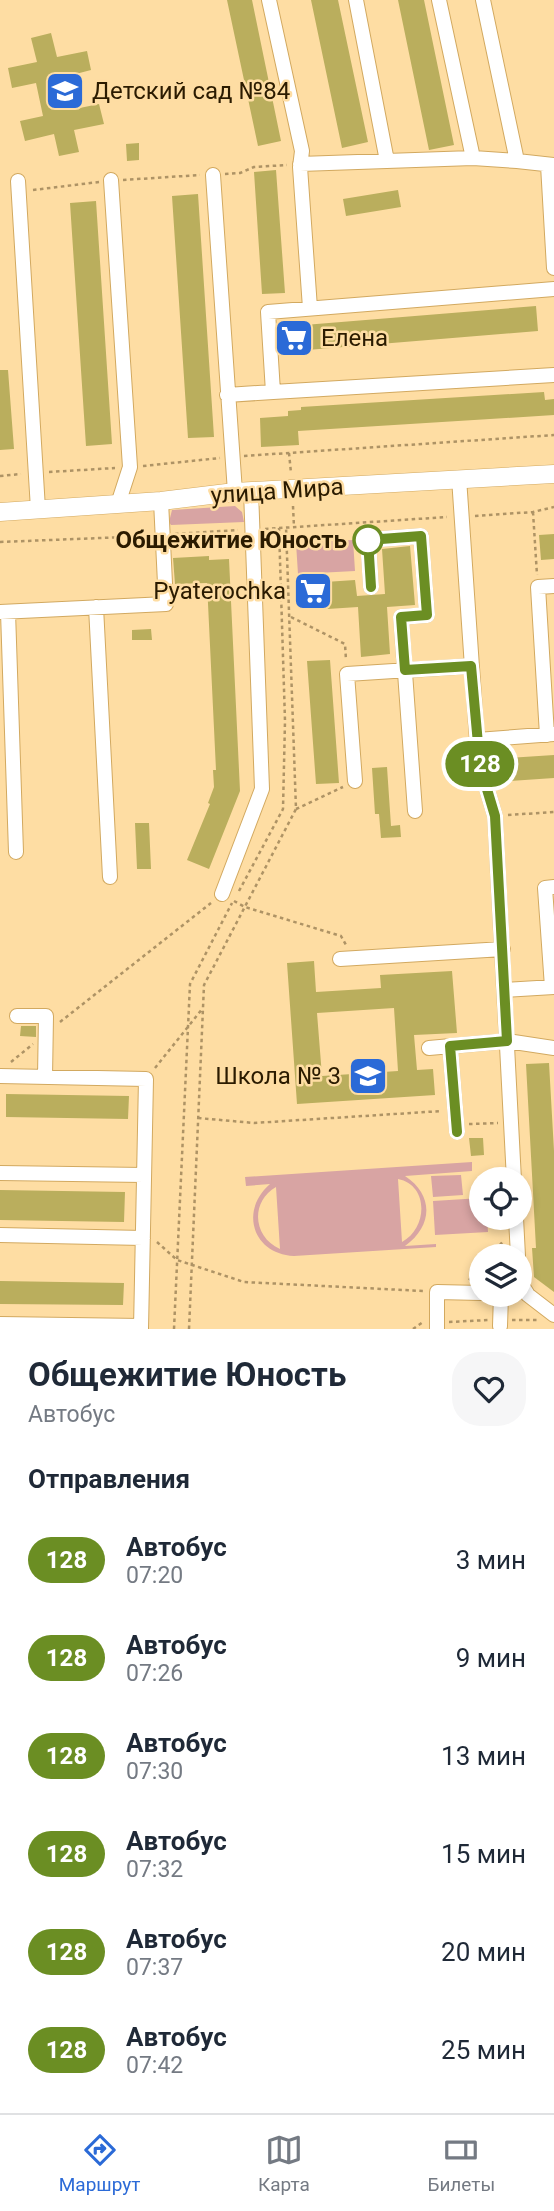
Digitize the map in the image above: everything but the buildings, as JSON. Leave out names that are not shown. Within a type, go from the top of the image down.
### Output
[{"type":"main road","name":"улица Мира","points":[[0,512],[161,501],[243,492],[554,474]]},
{"type":"street","points":[[269,0],[302,151],[300,164],[310,309]]},
{"type":"street","points":[[356,0],[387,161]]},
{"type":"street","points":[[439,0],[472,158]]},
{"type":"street","points":[[483,0],[517,161]]},
{"type":"street","points":[[300,164],[472,158],[551,165],[554,268]]},
{"type":"street","points":[[213,175],[231,457],[253,530],[262,789],[228,897]]},
{"type":"street","points":[[111,180],[130,467],[118,504]]},
{"type":"street","points":[[19,186],[38,509]]},
{"type":"street","points":[[273,392],[268,312],[554,289]]},
{"type":"street","points":[[227,395],[554,374]]},
{"type":"street","points":[[459,478],[477,740],[480,766],[495,816],[513,1167]]},
{"type":"street","points":[[16,852],[4,612],[166,604],[161,501]]},
{"type":"street","points":[[371,587],[368,540],[421,536],[427,615],[401,617],[415,811]]},
{"type":"street","points":[[477,740],[551,735],[538,587],[554,586]]},
{"type":"street","points":[[96,607],[110,877]]},
{"type":"street","points":[[355,781],[347,674],[471,666]]},
{"type":"street","points":[[505,990],[553,987],[545,888],[554,887]]},
{"type":"street","points":[[347,959],[503,949]]},
{"type":"street","points":[[17,1016],[46,1016],[45,1077]]},
{"type":"street","points":[[429,1048],[507,1041],[554,1048]]},
{"type":"street","points":[[450,1046],[456,1122]]},
{"type":"street","points":[[0,1076],[146,1079],[141,1328],[0,1324]]},
{"type":"street","points":[[0,1173],[144,1175]]},
{"type":"street","points":[[0,1235],[143,1234]]},
{"type":"street","points":[[437,1329],[437,1292],[469,1293]]},
{"type":"street","points":[[532,1300],[554,1315]]},
{"type":"street","points":[[500,1307],[500,1326]]},
{"type":"path","points":[[19,186],[240,173],[254,167],[300,164]]},
{"type":"path","points":[[0,476],[231,457],[554,436]]},
{"type":"path","points":[[289,453],[291,473]]},
{"type":"path","points":[[293,506],[294,527]]},
{"type":"path","points":[[0,542],[461,517],[533,512],[554,506]]},
{"type":"path","points":[[533,512],[538,587]]},
{"type":"path","points":[[189,1329],[204,985],[296,809],[286,527]]},
{"type":"path","points":[[174,1329],[190,984],[228,897],[283,808],[285,721],[279,528]]},
{"type":"path","points":[[290,617],[345,644],[347,674]]},
{"type":"path","points":[[296,809],[355,781]]},
{"type":"path","points":[[495,816],[554,812]]},
{"type":"path","points":[[228,897],[245,907],[341,936],[347,959]]},
{"type":"path","points":[[9,1063],[228,897]]},
{"type":"path","points":[[146,1079],[203,1008]]},
{"type":"path","points":[[198,1118],[254,1124],[511,1122]]},
{"type":"path","points":[[143,1234],[177,1260],[244,1282],[437,1292]]},
{"type":"shaded area","points":[[235,506],[242,512],[244,522],[171,525],[169,522],[172,510]]},
{"type":"shaded area","points":[[353,540],[355,571],[298,574],[296,543]]},
{"type":"shaded area","points":[[472,1162],[469,1171],[405,1176],[421,1192],[426,1211],[421,1229],[405,1246],[436,1244],[436,1247],[294,1256],[280,1253],[269,1248],[260,1239],[253,1218],[260,1195],[270,1184],[246,1186],[245,1177]],"holes":[[[398,1179],[408,1183],[420,1198],[420,1217],[411,1236],[402,1242]],[[276,1187],[280,1249],[264,1236],[258,1219],[262,1201]]]},
{"type":"shaded area","points":[[461,1175],[463,1195],[433,1197],[431,1176]]},
{"type":"shaded area","points":[[469,1199],[469,1230],[488,1232],[435,1235],[433,1201]]},
{"type":"bus line","name":"128","points":[[371,587],[368,540],[421,536],[427,615],[401,617],[405,670],[471,666],[480,766],[495,816],[507,1041],[450,1046],[457,1132]]},
{"type":"place","name":"Детский сад №84","points":[[65,91]]},
{"type":"place","name":"Елена","points":[[294,338]]},
{"type":"place","name":"Общежитие Юность","points":[[368,540]]},
{"type":"place","name":"Pyaterochka","points":[[313,591]]},
{"type":"place","name":"Школа № 3","points":[[368,1076]]}]
